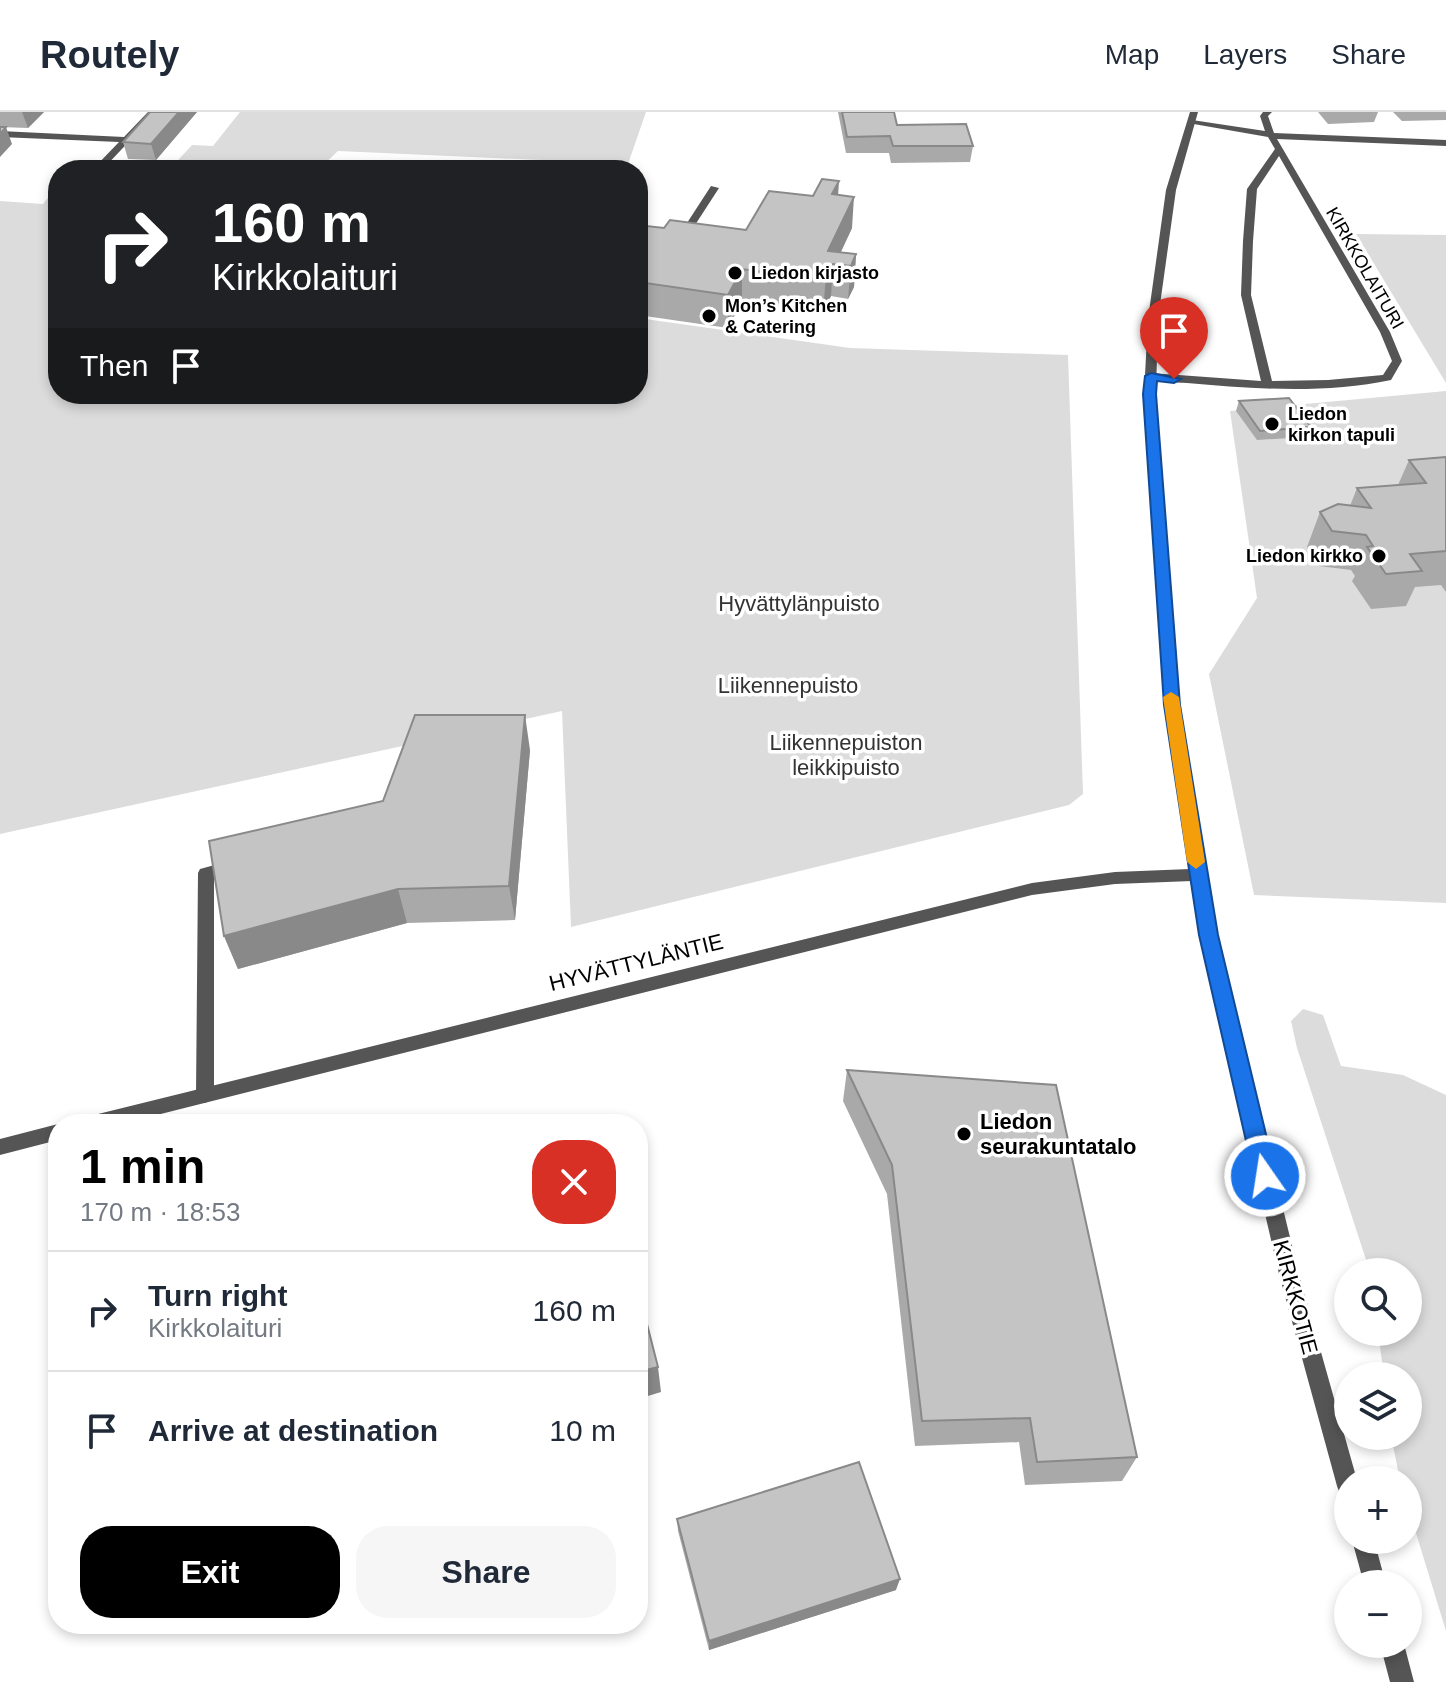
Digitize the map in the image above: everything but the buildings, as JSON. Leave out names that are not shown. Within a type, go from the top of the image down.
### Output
[{"type":"street","points":[[107,160],[153,112]]},
{"type":"street","points":[[1268,112],[1264,116],[1271,136]]},
{"type":"street","points":[[1193,118],[1271,136],[1446,143]]},
{"type":"street","name":"KIRKKOTIE","points":[[1193,118],[1171,190],[1153,319],[1150,418],[1172,705],[1215,966],[1289,1274],[1342,1466]]},
{"type":"street","points":[[0,134],[126,140]]},
{"type":"street","name":"KIRKKOLAITURI","points":[[1151,376],[1267,385],[1338,385],[1387,378],[1397,361],[1385,332],[1271,136]]},
{"type":"street","points":[[1267,385],[1246,295],[1248,241],[1252,189],[1279,150]]},
{"type":"street","points":[[681,240],[714,188]]},
{"type":"street","points":[[205,1095],[206,873],[249,861]]},
{"type":"street","name":"HYVÄTTYLÄNTIE","points":[[130,1114],[1032,889],[1115,878],[1198,875]]},
{"type":"street","points":[[0,1147],[48,1135]]},
{"type":"street","points":[[1396,1658],[1402,1682]]},
{"type":"green space","points":[[240,112],[646,112],[629,160],[539,160],[338,151],[328,160],[178,160],[192,145],[213,146]]},
{"type":"green space","name":"Hyvättylänpuisto","points":[[48,198],[48,404],[648,404],[648,319],[850,348],[1068,355],[1083,794],[1069,805],[571,927],[562,711],[0,834],[0,201],[43,204]]},
{"type":"green space","points":[[1356,234],[1446,235],[1446,383]]},
{"type":"green space","points":[[1446,391],[1446,903],[1254,895],[1209,674],[1257,598],[1230,411]]},
{"type":"green space","points":[[1303,1009],[1323,1015],[1341,1066],[1403,1075],[1446,1095],[1446,1631],[1422,1553],[1422,1466],[1397,1466],[1394,1450],[1422,1450],[1422,1362],[1382,1362],[1380,1346],[1422,1346],[1422,1258],[1365,1258],[1291,1021]]},
{"type":"slow traffic","points":[[1171,697],[1196,862]]},
{"type":"place","name":"Liedon kirjasto","points":[[735,273]]},
{"type":"place","name":"Mon’s Kitchen & Catering","points":[[709,316]]},
{"type":"place","name":"Liedon kirkon tapuli","points":[[1272,424]]},
{"type":"place","name":"Liedon kirkko","points":[[1379,556]]},
{"type":"place","name":"Liedon seurakuntatalo","points":[[964,1134]]},
{"type":"route","points":[[1174,379],[1151,376],[1150,394],[1172,705],[1208,935],[1265,1176]]},
{"type":"park label","name":"Liikennepuisto","points":[[788,685]]},
{"type":"park label","name":"Liikennepuiston leikkipuisto","points":[[846,754]]}]
